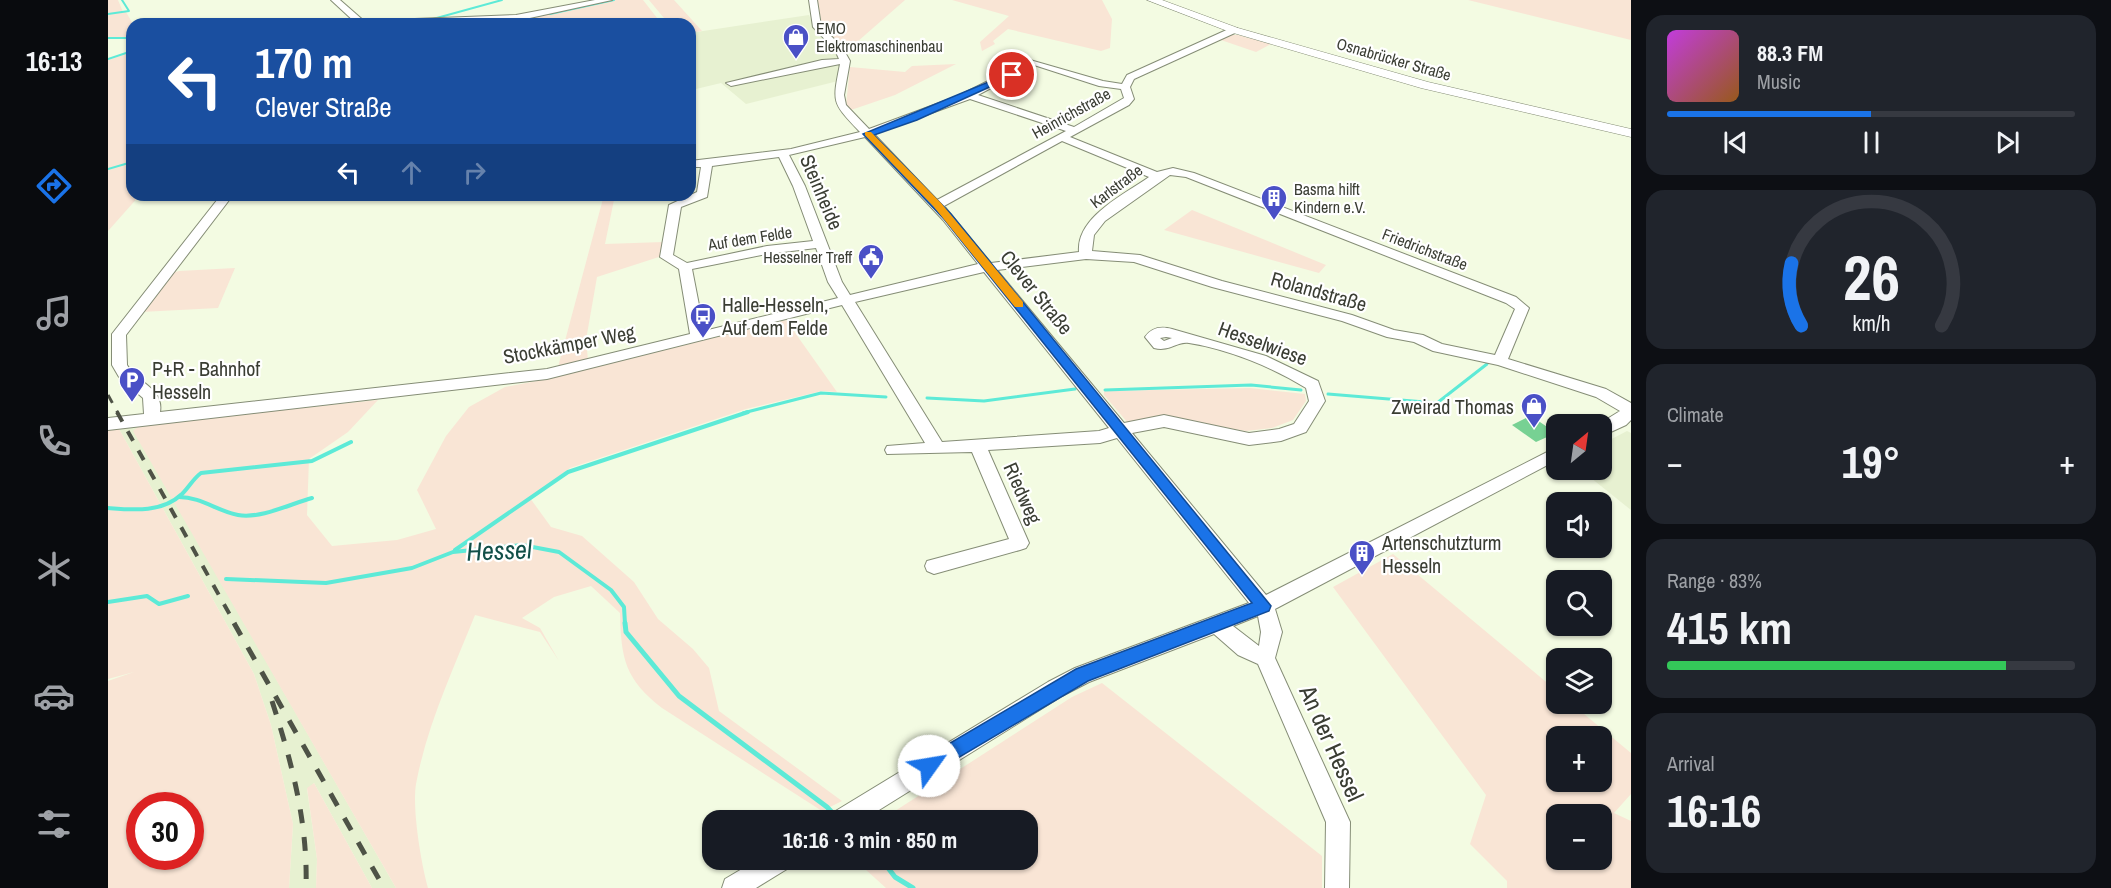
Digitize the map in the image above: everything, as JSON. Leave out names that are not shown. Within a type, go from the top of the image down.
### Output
[{"type":"main road","name":"Osnabrücker Straße","points":[[1152,0],[1234,30],[1466,96],[1631,133]]},
{"type":"street","points":[[335,0],[355,18]]},
{"type":"street","points":[[516,18],[608,0]]},
{"type":"street","points":[[731,83],[822,63],[845,61],[838,49],[817,27],[813,0]]},
{"type":"street","name":"Heinrichstraße","points":[[938,205],[1125,103],[1129,99],[1125,87],[1130,77],[1234,30]]},
{"type":"street","name":"Clever Straße","points":[[845,61],[839,95],[841,106],[938,205],[1263,606]]},
{"type":"street","name":"Steinheide","points":[[937,448],[834,282],[821,244],[782,153],[868,134],[969,95],[1012,75],[1033,62],[1102,84],[1125,87]]},
{"type":"street","points":[[969,95],[1073,130]]},
{"type":"street","name":"Friedrichstraße","points":[[1060,137],[1157,176],[1170,171],[1190,175],[1511,300],[1522,308],[1500,361]]},
{"type":"street","points":[[696,164],[782,153]]},
{"type":"street","name":"Auf dem Felde","points":[[696,197],[703,194],[706,163]]},
{"type":"street","name":"Karlstraße","points":[[1086,255],[1083,247],[1097,221],[1157,176]]},
{"type":"street","points":[[150,420],[153,405],[150,397],[118,376],[110,365],[110,351],[222,201]]},
{"type":"street","name":"Auf dem Felde","points":[[685,201],[675,205],[666,256],[685,267],[767,250],[821,244]]},
{"type":"street","name":"Rolandstraße","points":[[988,267],[1086,255],[1135,258],[1228,288],[1347,318],[1381,331],[1418,338],[1438,348],[1500,361],[1601,393],[1631,410]]},
{"type":"street","name":"Auf dem Felde","points":[[685,267],[698,338]]},
{"type":"street","name":"Stockkämper Weg","points":[[108,424],[547,374],[988,267]]},
{"type":"street","name":"Hesselwiese","points":[[1122,431],[1140,424],[1164,421],[1250,439],[1281,435],[1300,428],[1317,401],[1313,385],[1297,375],[1184,338]]},
{"type":"street","points":[[1612,425],[1620,421],[1631,410]]},
{"type":"street","points":[[893,450],[1100,437],[1122,431]]},
{"type":"street","name":"Riedweg","points":[[934,566],[1020,543],[978,446]]},
{"type":"street","points":[[859,810],[1054,689],[1082,675],[1263,606],[1546,459]]},
{"type":"street","points":[[1218,625],[1245,649],[1265,658],[1273,642],[1271,622],[1263,606]]},
{"type":"street","name":"An der Hessel","points":[[1265,658],[1338,822],[1338,888]]},
{"type":"street","points":[[734,888],[762,870]]},
{"type":"shaded area","points":[[108,0],[118,0],[123,12],[126,12],[130,18],[126,18],[126,37],[108,38]]},
{"type":"shaded area","points":[[615,0],[643,0],[657,18],[527,18]]},
{"type":"shaded area","points":[[649,0],[674,0],[690,18],[664,18]]},
{"type":"shaded area","points":[[817,0],[905,0],[857,42],[838,44],[822,24]]},
{"type":"shaded area","points":[[952,0],[1102,0],[1112,19],[1110,48],[1101,51],[1008,29],[993,41],[995,44],[982,51],[980,42],[1009,16]]},
{"type":"shaded area","points":[[1468,0],[1631,0],[1631,40]]},
{"type":"shaded area","points":[[809,15],[816,32],[842,61],[838,81],[746,104],[721,83],[696,89],[696,32]]},
{"type":"shaded area","points":[[696,24],[702,31],[696,32]]},
{"type":"shaded area","points":[[1238,35],[1271,44],[1256,52],[1218,39]]},
{"type":"shaded area","points":[[126,54],[126,201],[135,201],[108,231],[108,60]]},
{"type":"shaded area","points":[[956,64],[895,95],[851,110],[846,105],[850,67],[905,72],[912,66]]},
{"type":"shaded area","points":[[602,201],[614,201],[605,244],[663,242],[662,256],[597,277],[586,340],[588,360],[558,367]]},
{"type":"shaded area","points":[[1192,210],[1326,265],[1319,273],[1164,230]]},
{"type":"shaded area","points":[[235,268],[218,308],[141,312],[169,274],[179,271]]},
{"type":"shaded area","points":[[786,320],[837,392],[822,391],[746,409],[570,468],[530,498],[551,527],[582,536],[634,582],[658,619],[693,649],[709,668],[719,711],[842,801],[820,810],[662,708],[640,687],[628,667],[622,643],[620,613],[591,586],[554,597],[522,618],[540,628],[559,661],[540,632],[475,615],[434,719],[416,784],[415,807],[418,836],[428,888],[396,888],[133,431],[140,425],[378,400],[348,432],[309,459],[307,515],[332,546],[397,540],[436,529],[417,490],[446,436],[469,407],[505,387],[547,379]]},
{"type":"shaded area","points":[[1250,388],[1305,394],[1306,401],[1293,420],[1272,428],[1246,431],[1163,418],[1128,423],[1104,395],[1104,391]]},
{"type":"shaded area","points":[[140,425],[134,431],[396,888],[372,888],[314,783],[307,789],[317,859],[316,888],[289,888],[293,824],[271,725],[254,674],[118,427]]},
{"type":"shaded area","points":[[118,427],[254,674],[271,725],[293,824],[289,888],[108,888],[108,681],[134,672],[108,679],[108,428]]},
{"type":"shaded area","points":[[1627,431],[1631,433],[1631,510],[1612,495],[1612,492],[1608,492],[1594,480],[1612,480],[1612,439]]},
{"type":"shaded area","points":[[1393,554],[1546,682],[1546,714],[1584,714],[1598,726],[1546,726],[1546,792],[1612,792],[1612,737],[1631,753],[1631,794],[1614,813],[1631,821],[1631,888],[1507,888],[1507,881],[1470,844],[1486,795],[1333,587]]},
{"type":"shaded area","points":[[1102,683],[1322,856],[1322,888],[886,888],[866,870],[1038,870],[1038,810],[897,810],[1072,697]]},
{"type":"shaded area","points":[[314,783],[372,888],[316,888],[317,859],[307,788]]},
{"type":"building","name":"Zweirad Thomas","points":[[1530,416],[1546,426],[1546,438],[1536,442],[1512,425]]},
{"type":"waterway","points":[[108,14],[129,11],[122,0]]},
{"type":"waterway","points":[[437,18],[502,0]]},
{"type":"waterway","points":[[550,14],[614,0]]},
{"type":"waterway","points":[[108,38],[126,38]]},
{"type":"waterway","points":[[108,59],[126,53]]},
{"type":"waterway","points":[[108,169],[126,164]]},
{"type":"waterway","points":[[1328,394],[1437,403],[1487,364]]},
{"type":"waterway","points":[[1105,390],[1251,385],[1301,390]]},
{"type":"waterway","points":[[927,398],[984,401],[1075,389]]},
{"type":"waterway","points":[[743,413],[821,393],[886,397]]},
{"type":"waterway","points":[[455,550],[568,472],[748,412]]},
{"type":"waterway","points":[[108,508],[147,509],[156,507],[182,494],[201,473],[312,461],[351,442]]},
{"type":"waterway","points":[[179,497],[195,499],[230,513],[247,516],[266,513],[312,498]]},
{"type":"waterway","name":"Hessel","points":[[226,579],[326,583],[412,568],[453,552],[522,545],[559,552],[611,590],[624,607],[625,624]]},
{"type":"waterway","name":"Hessel","points":[[108,602],[147,596],[159,604],[188,596]]},
{"type":"waterway","name":"Hessel","points":[[625,623],[626,632],[679,696],[830,810]]},
{"type":"waterway","name":"Hessel","points":[[890,870],[895,877],[913,888]]},
{"type":"railway","points":[[108,395],[118,413]]},
{"type":"railway","points":[[117,412],[235,624]]},
{"type":"railway","points":[[234,623],[384,888]]},
{"type":"railway","points":[[272,701],[297,793],[304,840],[306,888]]},
{"type":"slow traffic","points":[[868,134],[938,205],[1019,305]]},
{"type":"place","name":"EMO Elektromaschinenbau","points":[[796,60]]},
{"type":"place","name":"Basma hilft Kindern e.V.","points":[[1274,221]]},
{"type":"place","name":"Hesselner Treff","points":[[871,280]]},
{"type":"place","name":"Halle-Hesseln, Auf dem Felde","points":[[703,339]]},
{"type":"place","name":"P+R - Bahnhof Hesseln","points":[[132,403]]},
{"type":"place","name":"Zweirad Thomas","points":[[1534,429]]},
{"type":"place","name":"Artenschutzturm Hesseln","points":[[1362,576]]},
{"type":"route","points":[[929,766],[1054,689],[1082,675],[1263,606],[947,217],[898,162],[868,134],[914,118],[1012,75]]}]
